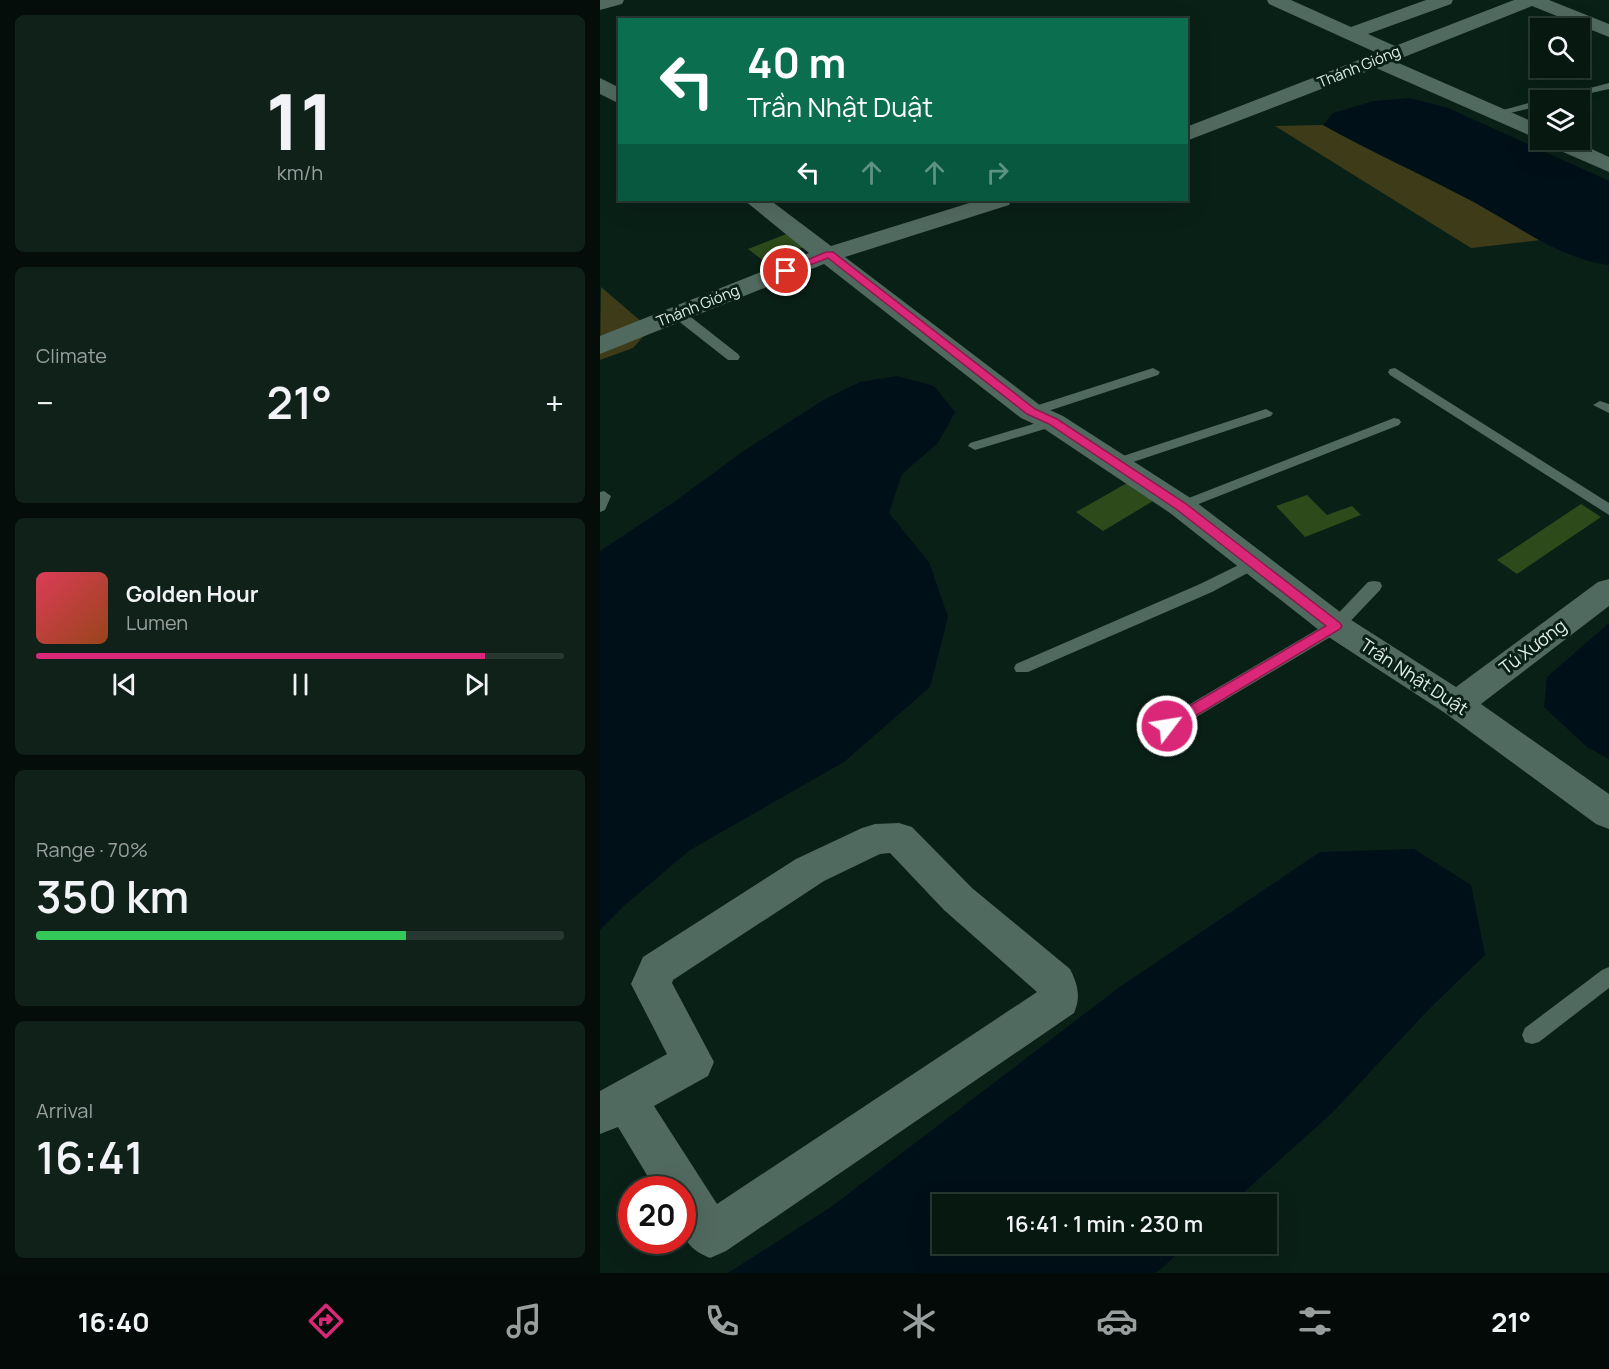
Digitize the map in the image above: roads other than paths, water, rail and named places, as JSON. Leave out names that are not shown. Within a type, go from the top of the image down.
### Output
[{"type":"street","points":[[600,4],[615,0]]},
{"type":"street","points":[[1277,0],[1353,33],[1384,57],[1530,128]]},
{"type":"street","points":[[1353,33],[1444,0]]},
{"type":"street","points":[[1525,1],[1609,31]]},
{"type":"street","name":"Thánh Gióng","points":[[1188,134],[1525,1]]},
{"type":"street","points":[[600,84],[618,97]]},
{"type":"street","points":[[1577,150],[1609,165]]},
{"type":"street","name":"Trần Nhật Duật","points":[[757,201],[1042,417],[1181,506],[1336,626],[1457,704],[1609,814]]},
{"type":"street","name":"Thánh Gióng","points":[[605,337],[677,313],[830,254],[998,201]]},
{"type":"street","name":"Tú Xương","points":[[1457,704],[1609,590]]},
{"type":"street","points":[[670,1176],[613,1107],[693,1062],[651,984],[657,969],[810,870],[875,839],[899,838],[958,899],[1056,982],[1059,1000],[710,1235],[696,1212]]},
{"type":"lane","points":[[1590,90],[1609,86]]},
{"type":"lane","points":[[1497,113],[1530,105]]},
{"type":"lane","points":[[677,313],[734,357]]},
{"type":"lane","points":[[975,446],[1153,372]]},
{"type":"lane","points":[[1395,372],[1609,510]]},
{"type":"lane","points":[[1116,463],[1266,413]]},
{"type":"lane","points":[[1181,506],[1394,422]]},
{"type":"lane","points":[[1022,668],[1206,588],[1253,563]]},
{"type":"lane","points":[[1167,726],[1336,626],[1374,586]]},
{"type":"lane","points":[[1532,1035],[1609,976]]}]
